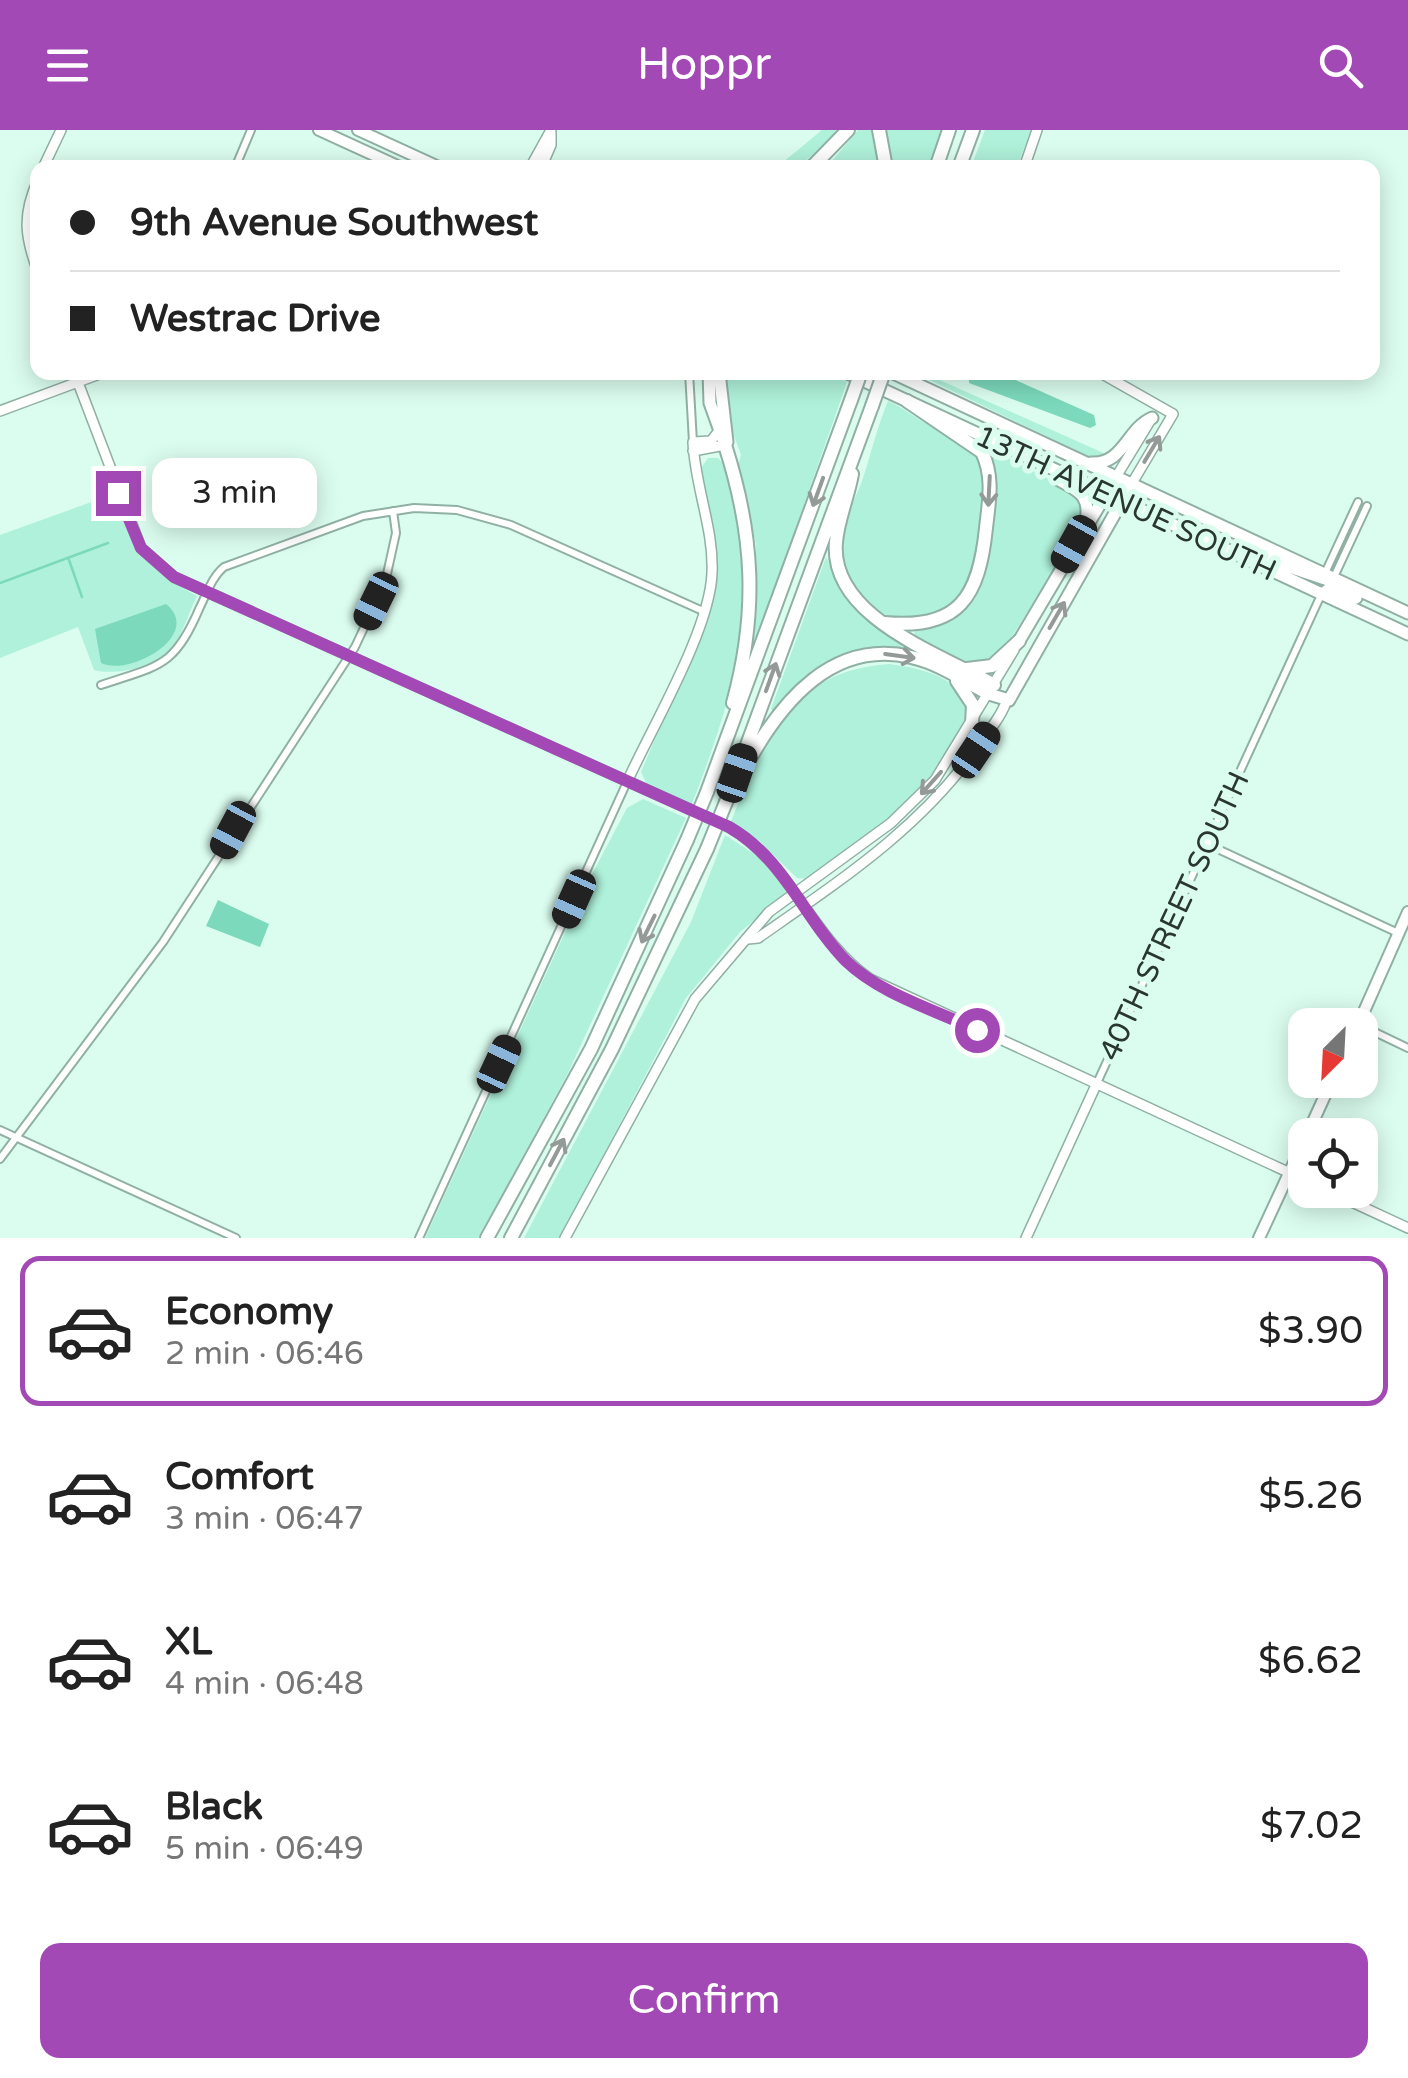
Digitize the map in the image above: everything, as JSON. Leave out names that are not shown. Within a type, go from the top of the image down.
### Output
[{"type":"highway","points":[[819,160],[848,130]]},
{"type":"highway","points":[[880,130],[885,160]]},
{"type":"highway","points":[[939,160],[949,130]]},
{"type":"highway","points":[[962,160],[974,130]]},
{"type":"highway","points":[[487,1238],[591,1049],[687,840],[725,748],[858,380]]},
{"type":"highway","points":[[514,1234],[612,1049],[707,850],[881,380]]},
{"type":"highway","points":[[884,624],[931,623],[964,603],[981,571],[989,503],[990,468],[982,452],[907,401]]},
{"type":"highway","points":[[856,444],[836,543],[836,564],[843,587],[861,608],[967,670],[991,690]]},
{"type":"highway","points":[[725,446],[746,520],[752,584],[725,748]]},
{"type":"highway","points":[[967,670],[992,666],[1019,641]]},
{"type":"highway","points":[[728,798],[781,710],[834,664],[888,653],[915,658],[991,690]]},
{"type":"highway","points":[[944,670],[968,694],[972,724]]},
{"type":"main road","points":[[320,130],[385,160]]},
{"type":"main road","points":[[358,130],[424,160]]},
{"type":"main road","points":[[348,143],[362,137],[412,154]]},
{"type":"main road","points":[[709,380],[710,403],[725,446]]},
{"type":"main road","points":[[719,380],[728,439],[725,446]]},
{"type":"main road","name":"13TH AVENUE SOUTH","points":[[862,380],[1408,634]]},
{"type":"main road","name":"13TH AVENUE SOUTH","points":[[909,380],[1408,615]]},
{"type":"main road","points":[[1080,460],[1100,464],[1113,458],[1142,422],[1156,412]]},
{"type":"main road","points":[[1000,444],[1082,493],[1088,506],[1086,524]]},
{"type":"main road","points":[[1019,641],[1116,478]]},
{"type":"main road","points":[[991,690],[1008,700],[1131,484]]},
{"type":"main road","points":[[1204,540],[1276,561],[1320,580],[1329,576]]},
{"type":"main road","points":[[1322,594],[1332,587],[1408,615]]},
{"type":"main road","points":[[1366,1008],[1407,916]]},
{"type":"main road","points":[[1259,1238],[1288,1175]]},
{"type":"street","points":[[48,160],[61,130]]},
{"type":"street","points":[[238,160],[251,130]]},
{"type":"street","points":[[534,160],[551,130],[551,145],[544,160]]},
{"type":"street","points":[[1027,160],[1037,130]]},
{"type":"street","points":[[30,197],[24,227],[30,246]]},
{"type":"street","points":[[0,411],[71,380]]},
{"type":"street","points":[[77,380],[141,548],[174,577],[740,833],[782,871],[838,951],[870,979],[1288,1173]]},
{"type":"street","points":[[419,1238],[705,612],[712,575],[712,544],[699,500],[689,380]]},
{"type":"street","points":[[1110,380],[1156,412],[1173,414],[1131,484]]},
{"type":"street","points":[[1116,478],[1156,412]]},
{"type":"street","points":[[693,447],[711,441],[718,432]]},
{"type":"street","points":[[693,447],[725,446]]},
{"type":"street","points":[[1329,576],[1358,502]]},
{"type":"street","points":[[1329,576],[1366,506]]},
{"type":"street","points":[[100,685],[170,659],[187,637],[219,570],[347,521],[394,511],[444,509],[501,521],[705,612]]},
{"type":"street","points":[[0,1159],[178,921],[348,656],[386,582],[396,533],[394,511]]},
{"type":"street","name":"40TH STREET SOUTH","points":[[1026,1238],[1322,594]]},
{"type":"street","points":[[566,1238],[685,1016],[769,912],[891,823],[935,780],[1019,641]]},
{"type":"street","points":[[748,939],[758,938],[805,905],[925,814],[961,771],[1008,700]]},
{"type":"street","points":[[1207,844],[1398,933]]},
{"type":"street","points":[[1378,1034],[1408,1048]]},
{"type":"street","points":[[0,1130],[236,1238]]},
{"type":"street","points":[[1365,1208],[1408,1228]]},
{"type":"shaded area","points":[[822,130],[840,130],[807,160],[786,160]]},
{"type":"shaded area","points":[[858,130],[874,130],[880,160],[833,160]]},
{"type":"shaded area","points":[[885,130],[942,130],[931,160],[891,160]]},
{"type":"shaded area","points":[[985,130],[1031,130],[1020,160],[974,160]]},
{"type":"shaded area","points":[[726,380],[847,382],[750,659],[746,659],[753,620],[756,544],[737,468],[741,455],[733,433]]},
{"type":"shaded area","points":[[930,380],[940,380],[1108,455],[1090,457]]},
{"type":"shaded area","points":[[1016,380],[1094,415],[1096,425],[1090,428],[969,383]]},
{"type":"shaded area","points":[[888,401],[961,444],[979,460],[983,470],[984,501],[974,576],[959,599],[939,613],[917,619],[894,617],[873,609],[855,593],[844,572],[840,545],[845,520]]},
{"type":"shaded area","points":[[993,450],[1077,494],[1084,507],[1081,523],[1004,650],[976,667],[958,662],[914,636],[915,630],[952,617],[965,607],[980,580],[992,507],[989,455]]},
{"type":"shaded area","points":[[708,458],[718,458],[726,466],[743,534],[748,586],[732,684],[691,806],[647,785],[641,772],[715,597],[716,545],[699,471]]},
{"type":"shaded area","points":[[111,495],[126,528],[144,554],[167,577],[197,596],[173,647],[157,660],[136,668],[94,670],[78,627],[0,658],[0,535]]},
{"type":"shaded area","points":[[826,557],[852,607],[908,642],[908,652],[817,670],[775,712],[771,709]]},
{"type":"shaded area","points":[[166,604],[175,616],[176,628],[170,640],[144,659],[113,666],[101,663],[95,629]]},
{"type":"shaded area","points":[[889,664],[942,678],[965,701],[962,731],[942,764],[910,798],[809,879],[797,878],[758,840],[730,824],[742,794],[768,739],[803,696],[826,680]]},
{"type":"shaded area","points":[[643,799],[686,818],[567,1075],[478,1238],[425,1238],[589,880],[627,808]]},
{"type":"shaded area","points":[[725,835],[762,859],[786,888],[785,895],[740,932],[686,998],[560,1238],[524,1238],[691,922]]},
{"type":"shaded area","points":[[218,900],[269,924],[260,947],[206,926]]},
{"type":"waterway","points":[[0,583],[108,543]]},
{"type":"waterway","points":[[69,560],[82,597]]},
{"type":"route","points":[[118,493],[141,548],[174,577],[740,833],[782,871],[824,934],[858,971],[977,1030]]}]
